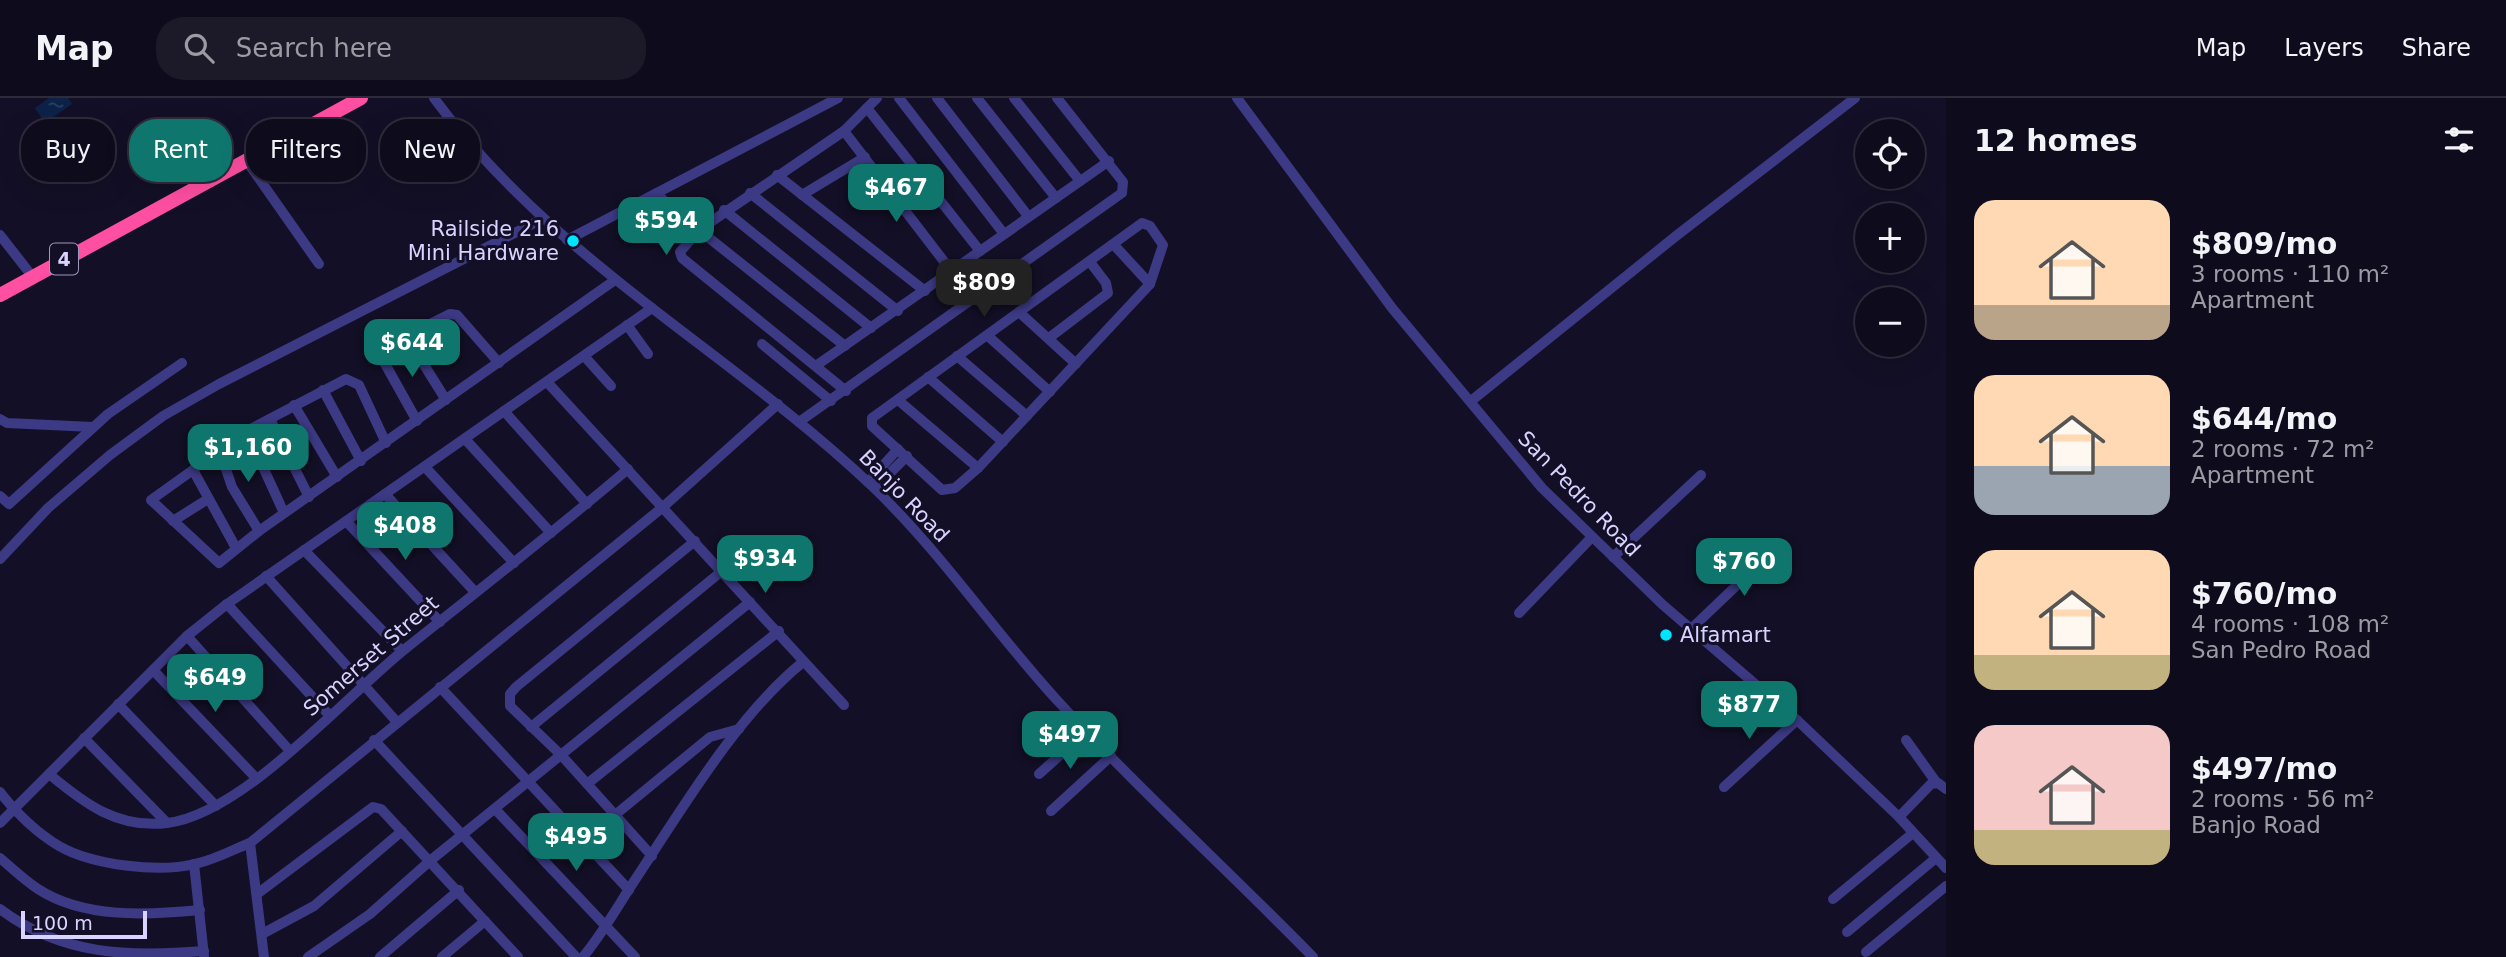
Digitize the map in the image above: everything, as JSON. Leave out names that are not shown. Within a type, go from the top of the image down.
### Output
[{"type":"highway","name":"4","points":[[322,119],[361,98]]},
{"type":"highway","name":"4","points":[[0,295],[246,160]]},
{"type":"street","name":"Banjo Road","points":[[433,98],[480,155],[542,219],[615,279],[778,404],[871,485],[1087,731],[1313,957]]},
{"type":"street","points":[[846,390],[682,258],[682,249],[697,232],[724,210],[844,131],[877,98]]},
{"type":"street","points":[[899,98],[1004,233]]},
{"type":"street","points":[[937,98],[1028,216]]},
{"type":"street","points":[[977,98],[1056,198]]},
{"type":"street","points":[[1014,98],[1080,181]]},
{"type":"street","points":[[799,422],[1122,193],[1123,182],[1109,160],[1057,98]]},
{"type":"street","name":"San Pedro Road","points":[[1237,98],[1392,308],[1542,488],[1613,557],[1797,720],[1899,817],[1946,868]]},
{"type":"street","points":[[1471,401],[1676,236],[1855,98]]},
{"type":"street","points":[[567,240],[835,99]]},
{"type":"street","points":[[867,108],[979,251]]},
{"type":"street","points":[[844,131],[972,298]]},
{"type":"street","points":[[802,195],[865,158]]},
{"type":"street","points":[[817,365],[898,311],[1109,160]]},
{"type":"street","points":[[777,175],[925,291]]},
{"type":"street","points":[[261,182],[318,264]]},
{"type":"street","points":[[750,192],[898,311]]},
{"type":"street","points":[[657,193],[697,232],[845,346]]},
{"type":"street","points":[[724,210],[871,328]]},
{"type":"street","points":[[0,559],[48,508],[110,455],[163,416],[219,384],[542,219]]},
{"type":"street","points":[[1138,225],[1150,226],[1163,245],[1150,284],[978,468],[949,491],[942,490],[871,422],[872,418],[928,377],[1114,245],[1138,225]]},
{"type":"street","points":[[0,236],[32,276]]},
{"type":"street","points":[[1114,245],[1150,284]]},
{"type":"street","points":[[1049,338],[1108,293],[1106,282],[1090,262]]},
{"type":"street","points":[[386,443],[359,385],[346,379],[218,446],[193,470],[151,500],[219,563],[284,513],[309,497],[446,401],[615,279]]},
{"type":"street","points":[[0,823],[187,636],[227,604],[652,308]]},
{"type":"street","points":[[1019,312],[1076,364]]},
{"type":"street","points":[[446,401],[411,344],[411,335],[416,331],[450,314],[457,315],[499,363]]},
{"type":"street","points":[[627,326],[648,354]]},
{"type":"street","points":[[988,336],[1050,392]]},
{"type":"street","points":[[762,344],[831,401]]},
{"type":"street","points":[[379,353],[417,421]]},
{"type":"street","points":[[585,356],[611,386]]},
{"type":"street","points":[[957,356],[1027,416]]},
{"type":"street","points":[[0,496],[9,505],[93,427],[182,363]]},
{"type":"street","points":[[928,377],[1003,442]]},
{"type":"street","points":[[547,383],[779,631],[803,662],[844,705]]},
{"type":"street","points":[[323,390],[361,461]]},
{"type":"street","points":[[898,400],[978,468]]},
{"type":"street","points":[[0,792],[13,810],[59,846],[104,862],[152,867],[194,864],[250,844],[374,740],[663,507],[778,404]]},
{"type":"street","points":[[294,405],[337,477]]},
{"type":"street","points":[[504,411],[587,504]]},
{"type":"street","points":[[0,419],[7,423],[93,427]]},
{"type":"street","points":[[270,419],[309,497]]},
{"type":"street","points":[[247,432],[284,513]]},
{"type":"street","points":[[465,439],[551,533]]},
{"type":"street","points":[[218,446],[232,487],[259,531]]},
{"type":"street","points":[[871,485],[898,449]]},
{"type":"street","points":[[871,485],[907,456]]},
{"type":"street","points":[[425,467],[514,563]]},
{"type":"street","name":"Somerset Street","points":[[49,774],[79,799],[108,817],[138,823],[167,823],[189,818],[216,806],[290,751],[402,651],[628,469]]},
{"type":"street","points":[[193,470],[236,548]]},
{"type":"street","points":[[1613,557],[1701,475]]},
{"type":"street","points":[[385,494],[475,592]]},
{"type":"street","points":[[173,521],[208,499]]},
{"type":"street","points":[[347,522],[440,622]]},
{"type":"street","points":[[1518,613],[1592,537]]},
{"type":"street","points":[[652,856],[562,757],[510,706],[510,694],[695,541]]},
{"type":"street","points":[[1692,628],[1778,546]]},
{"type":"street","points":[[304,550],[402,651]]},
{"type":"street","points":[[531,727],[722,571]]},
{"type":"street","points":[[266,576],[397,722]]},
{"type":"street","points":[[308,957],[370,914],[431,860],[562,757],[750,601]]},
{"type":"street","points":[[227,604],[330,716]]},
{"type":"street","points":[[587,784],[779,631]]},
{"type":"street","points":[[187,636],[290,751]]},
{"type":"street","points":[[583,957],[607,928],[629,890],[739,729],[764,696],[803,662]]},
{"type":"street","points":[[153,670],[256,778]]},
{"type":"street","points":[[440,687],[629,890]]},
{"type":"street","points":[[118,704],[216,806]]},
{"type":"street","points":[[1724,787],[1797,720]]},
{"type":"street","points":[[615,815],[710,737],[739,729]]},
{"type":"street","points":[[1039,774],[1087,731]]},
{"type":"street","points":[[84,738],[167,823]]},
{"type":"street","points":[[374,740],[576,957]]},
{"type":"street","points":[[1906,740],[1936,782],[1946,789]]},
{"type":"street","points":[[1051,811],[1111,756]]},
{"type":"street","points":[[1899,817],[1936,782]]},
{"type":"street","points":[[257,894],[324,846],[366,809],[381,809],[458,890],[511,955]]},
{"type":"street","points":[[495,810],[635,957]]},
{"type":"street","points":[[261,934],[314,906],[402,831]]},
{"type":"street","points":[[1833,899],[1913,833]]},
{"type":"street","points":[[250,844],[264,957]]},
{"type":"street","points":[[0,858],[39,890],[86,908],[147,915],[200,910]]},
{"type":"street","points":[[1847,932],[1936,858]]},
{"type":"street","points":[[0,909],[19,924],[78,946],[112,954],[146,957],[204,954],[194,864]]},
{"type":"street","points":[[1866,952],[1946,886]]},
{"type":"street","points":[[380,957],[458,890]]},
{"type":"street","points":[[442,957],[485,921]]},
{"type":"water","points":[[49,98],[68,98],[72,104],[51,119],[42,119],[35,108]]},
{"type":"place","name":"Railside 216 Mini Hardware","points":[[573,241]]},
{"type":"place","name":"Alfamart","points":[[1666,635]]}]
